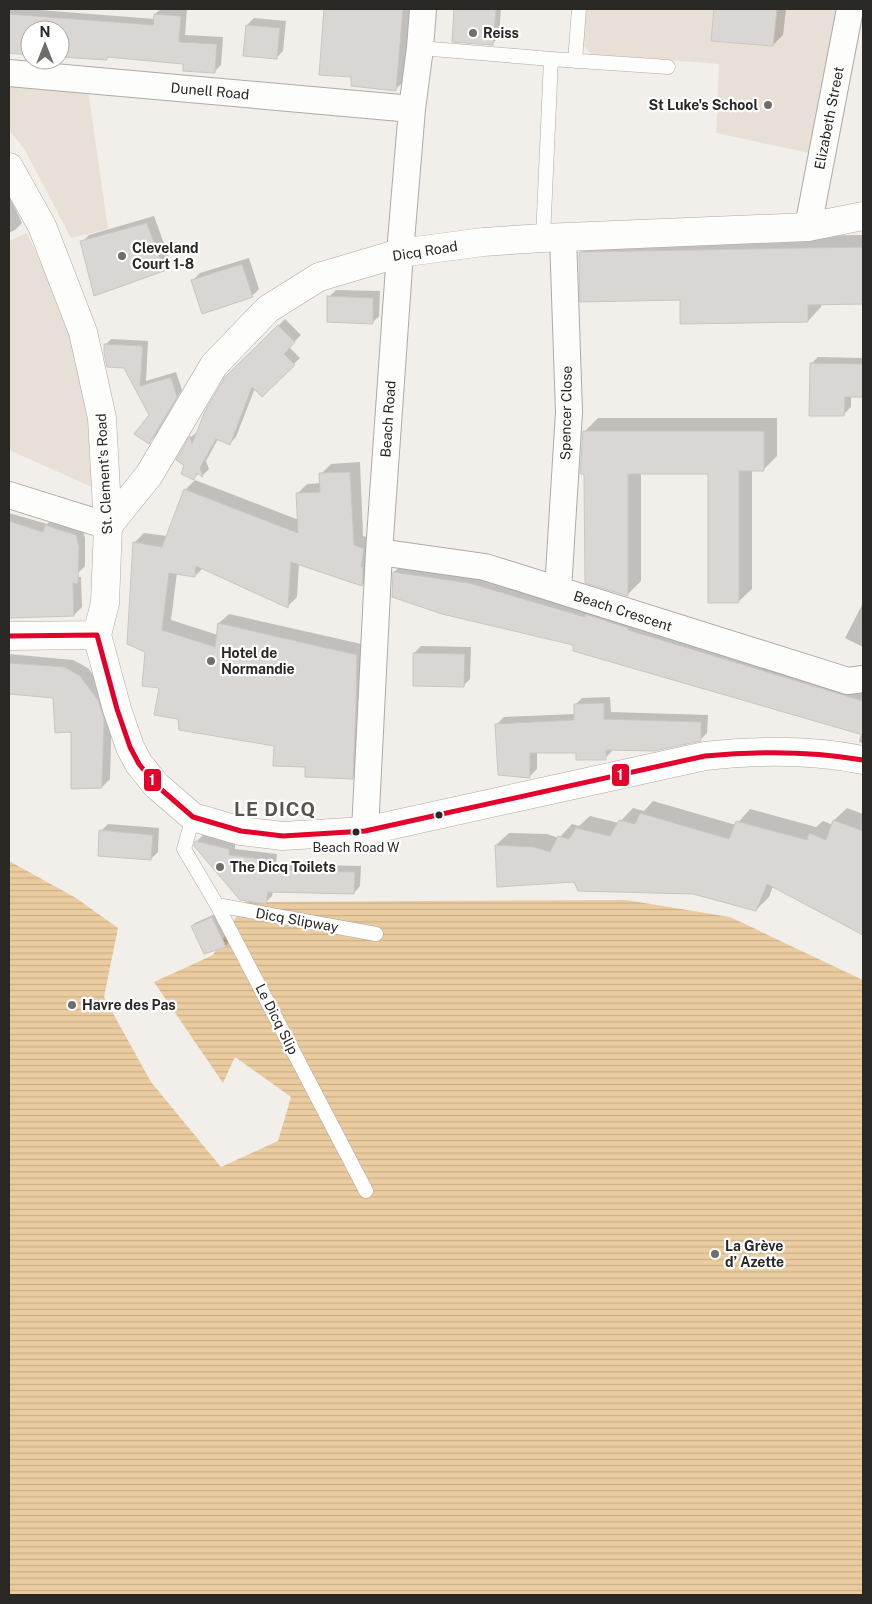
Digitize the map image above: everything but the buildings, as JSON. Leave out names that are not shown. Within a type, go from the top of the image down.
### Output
[{"type":"main road","name":"St. Clement's Road","points":[[9,166],[42,226],[83,332],[102,418],[108,526],[105,603],[97,635],[116,709],[130,747],[139,764],[156,785],[193,817]]},
{"type":"main road","name":"Dicq Road","points":[[108,526],[149,474],[214,365],[268,309],[319,277],[400,253],[483,242],[553,237],[808,227],[863,216]]},
{"type":"main road","points":[[9,636],[97,635]]},
{"type":"main road","points":[[193,817],[241,831],[283,836],[365,831],[705,756],[743,752],[834,755],[863,760]]},
{"type":"street","name":"Beach Road","points":[[365,831],[379,552],[400,253],[412,109],[423,9]]},
{"type":"street","name":"Elizabeth Street","points":[[808,227],[850,9]]},
{"type":"street","name":"Dunell Road","points":[[9,73],[412,109]]},
{"type":"street","name":"Spencer Close","points":[[553,237],[569,412],[558,590]]},
{"type":"street","points":[[9,495],[108,526]]},
{"type":"street","name":"Beach Crescent","points":[[379,552],[485,567],[848,681],[863,679]]},
{"type":"lane","points":[[575,61],[580,9]]},
{"type":"lane","points":[[420,48],[668,67]]},
{"type":"lane","points":[[551,59],[553,237]]},
{"type":"lane","name":"Le Dicq Slip","points":[[193,817],[184,849],[218,905],[366,1190]]},
{"type":"lane","name":"Dicq Slipway","points":[[218,905],[376,934]]},
{"type":"shaded area","name":"St Luke's School","points":[[585,9],[837,9],[809,153],[716,133],[719,64],[591,54],[582,44]]},
{"type":"shaded area","points":[[9,83],[88,90],[108,229],[71,238],[25,150],[9,130]]},
{"type":"shaded area","points":[[27,233],[66,317],[88,412],[94,488],[9,450],[9,241]]},
{"type":"shaded area","points":[[9,861],[76,898],[118,928],[104,997],[151,1082],[221,1167],[278,1141],[291,1097],[235,1057],[223,1083],[154,982],[213,955],[245,902],[626,900],[730,917],[863,980],[863,1595],[9,1595]]},
{"type":"transit line","name":"1","points":[[9,636],[97,635],[117,709],[130,747],[139,764],[156,785],[193,817],[241,831],[283,836],[365,831],[705,756],[744,753],[784,753],[824,755],[863,760]]},
{"type":"place","name":"Reiss","points":[[473,33]]},
{"type":"place","name":"St Luke's School","points":[[768,105]]},
{"type":"place","name":"Cleveland Court 1-8","points":[[122,256]]},
{"type":"place","name":"Hotel de Normandie","points":[[211,661]]},
{"type":"place","name":"Beach Road W","points":[[356,832]]},
{"type":"place","name":"The Dicq Toilets","points":[[220,867]]},
{"type":"place","name":"Havre des Pas","points":[[72,1005]]},
{"type":"place","name":"La Grève d’ Azette","points":[[715,1254]]},
{"type":"district","name":"LE DICQ","points":[[275,809]]}]
